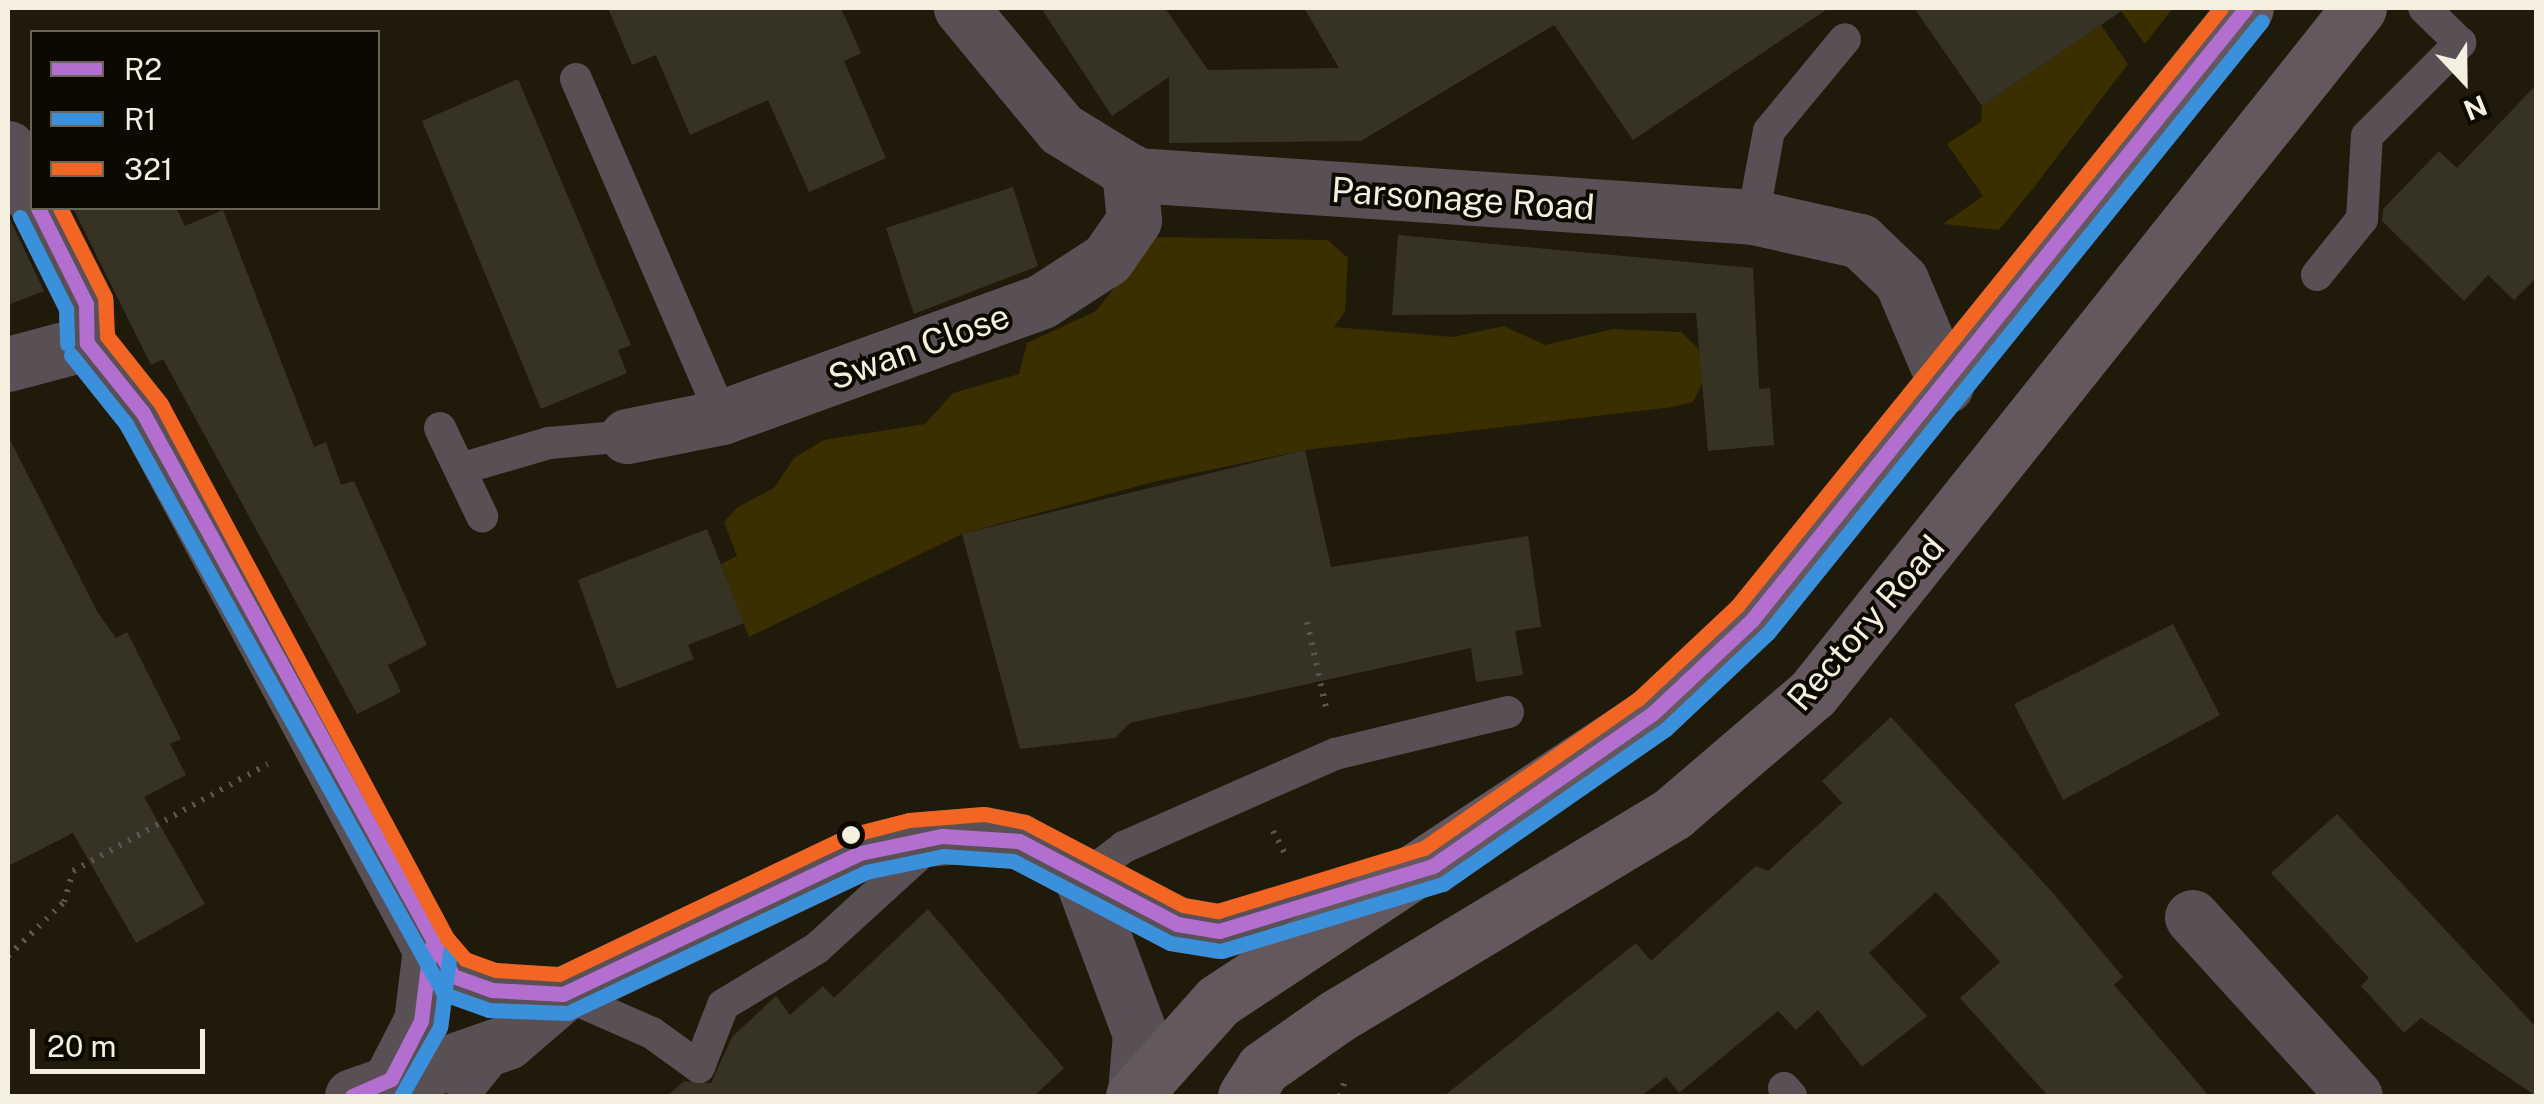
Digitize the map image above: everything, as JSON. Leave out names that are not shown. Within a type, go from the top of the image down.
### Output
[{"type":"main road","points":[[1134,1094],[1218,1001],[1433,866],[1652,714],[1752,620],[1946,386],[2246,8]]},
{"type":"main road","name":"Rectory Road","points":[[1245,1096],[1264,1068],[1337,1016],[1673,813],[1812,692],[2360,8]]},
{"type":"street","name":"Parsonage Road","points":[[961,8],[1061,129],[1128,170],[1195,182],[1753,217],[1860,242],[1901,280],[1946,386]]},
{"type":"street","points":[[8,148],[30,194]]},
{"type":"street","name":"Swan Close","points":[[627,436],[722,417],[1042,302],[1107,258],[1134,220],[1128,170]]},
{"type":"street","points":[[39,210],[86,304],[86,342],[142,413],[430,949],[421,1021],[372,1088]]},
{"type":"street","points":[[8,364],[86,342]]},
{"type":"street","points":[[372,1088],[433,1075],[508,1042],[563,994],[860,853],[942,836],[1019,842],[1082,879],[1177,924],[1218,930],[1433,866]]},
{"type":"street","points":[[1082,879],[1140,1034],[1134,1094]]},
{"type":"street","points":[[2192,917],[2355,1096]]},
{"type":"lane","points":[[2317,275],[2362,219],[2367,136],[2460,43],[2424,8]]},
{"type":"lane","points":[[1753,217],[1769,132],[1845,39]]},
{"type":"lane","points":[[576,79],[722,417]]},
{"type":"lane","points":[[440,428],[482,516]]},
{"type":"lane","points":[[460,468],[549,443],[627,436]]},
{"type":"lane","points":[[1082,879],[1124,847],[1335,754],[1508,712]]},
{"type":"lane","points":[[430,949],[453,976],[492,990],[563,994],[652,1033],[699,1067],[724,1005],[817,948],[942,836]]},
{"type":"lane","points":[[464,1096],[508,1042]]},
{"type":"path","points":[[1307,622],[1321,682]]},
{"type":"path","points":[[8,956],[64,902],[72,872],[272,762]]},
{"type":"path","points":[[1251,791],[1292,865]]},
{"type":"shaded area","points":[[2119,8],[2173,8],[2145,44]]},
{"type":"shaded area","points":[[2101,25],[2128,64],[2031,191],[1999,230],[1943,224],[1983,196],[1947,144],[1981,122],[1982,106]]},
{"type":"shaded area","points":[[1154,237],[1328,240],[1348,258],[1345,312],[1334,327],[1453,337],[1504,326],[1545,345],[1613,329],[1681,332],[1698,348],[1705,378],[1693,402],[1673,407],[1305,450],[1153,482],[962,534],[749,637],[721,564],[737,556],[724,522],[738,507],[774,488],[794,458],[824,440],[925,424],[953,393],[1019,374],[1027,343],[1096,311]]},
{"type":"building","points":[[608,8],[841,8],[861,53],[844,61],[886,158],[809,192],[768,100],[690,135],[656,55],[632,65]]},
{"type":"building","points":[[1041,8],[1165,8],[1208,70],[1339,68],[1304,8],[1829,8],[1633,140],[1554,25],[1361,141],[1169,143],[1169,77],[1112,116]]},
{"type":"building","points":[[1914,8],[2126,8],[1982,106]]},
{"type":"building","points":[[518,79],[631,345],[618,350],[627,373],[541,409],[422,121]]},
{"type":"building","points":[[2536,85],[2536,278],[2514,300],[2488,275],[2464,301],[2382,221],[2383,209],[2439,151],[2457,168]]},
{"type":"building","points":[[1013,187],[1038,266],[914,314],[886,228]]},
{"type":"building","points":[[74,210],[177,210],[185,226],[223,210],[314,447],[326,442],[341,485],[354,481],[427,645],[388,665],[401,692],[357,714],[163,359],[151,365]]},
{"type":"building","points":[[8,215],[44,291],[8,305]]},
{"type":"building","points":[[1398,235],[1753,268],[1759,389],[1770,388],[1774,445],[1708,451],[1696,313],[1392,315]]},
{"type":"building","points":[[8,436],[98,613],[116,638],[127,632],[181,739],[170,744],[186,775],[144,797],[205,904],[136,943],[73,833],[8,866]]},
{"type":"building","points":[[1305,450],[1331,567],[1528,536],[1541,627],[1515,631],[1523,675],[1476,682],[1471,648],[1130,723],[1115,738],[1020,749],[962,534]]},
{"type":"building","points":[[707,529],[744,623],[688,645],[694,659],[617,689],[578,580]]},
{"type":"building","points":[[2173,624],[2220,715],[2063,800],[2014,704]]},
{"type":"building","points":[[1891,717],[2053,893],[2123,977],[2114,985],[2209,1096],[2048,1096],[1960,998],[2000,962],[1936,892],[1869,953],[1927,1016],[1862,1067],[1818,1010],[1796,1030],[1778,1011],[1679,1093],[1666,1077],[1641,1096],[1444,1096],[1636,943],[1651,961],[1756,866],[1768,871],[1842,803],[1822,781]]},
{"type":"building","points":[[2337,814],[2536,1027],[2536,1096],[2421,1018],[2404,1033],[2361,986],[2369,978],[2271,873]]},
{"type":"building","points":[[928,909],[1064,1068],[1034,1096],[667,1096],[684,1081],[711,1083],[732,1037],[776,996],[790,1015],[823,986],[834,998]]},
{"type":"transit line","name":"321","points":[[61,210],[105,297],[107,336],[161,404],[447,938],[465,959],[496,970],[559,974],[851,835],[909,820],[984,814],[1025,822],[1183,905],[1218,911],[1424,848],[1639,698],[1737,606],[2221,8]]},
{"type":"transit line","name":"R2","points":[[87,343],[143,413],[453,976],[492,990],[563,994],[860,853],[942,836],[1019,841],[1177,924],[1219,931],[1433,866],[1652,714],[1752,620],[2246,8]]},
{"type":"transit line","name":"R1","points":[[71,355],[126,424],[444,994],[489,1010],[568,1013],[866,872],[943,856],[1013,861],[1170,943],[1221,951],[1443,884],[1666,729],[1768,633],[2262,21]]},
{"type":"transit line","name":"R2","points":[[39,210],[86,304],[87,343]]},
{"type":"transit line","name":"R1","points":[[20,217],[66,309],[67,344]]},
{"type":"transit line","name":"R2","points":[[352,1096],[391,1079],[421,1021],[430,949]]},
{"type":"transit line","name":"R1","points":[[401,1096],[440,1027],[450,951]]}]
